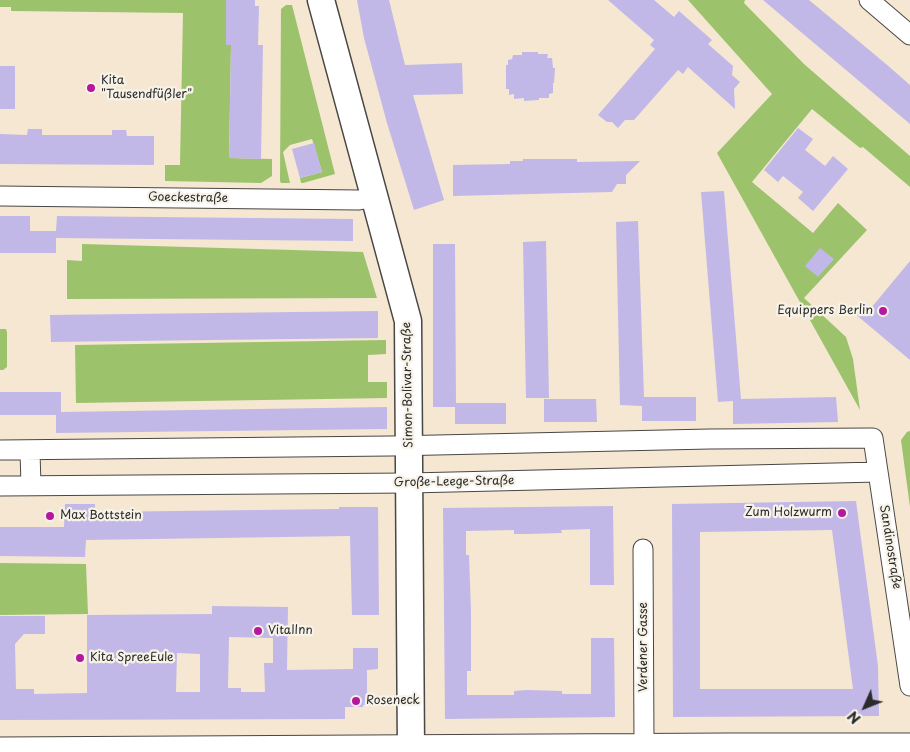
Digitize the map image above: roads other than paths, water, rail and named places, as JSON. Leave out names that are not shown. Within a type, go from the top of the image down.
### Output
[{"type":"street","name":"Simon-Bolivar-Straße","points":[[321,0],[408,321],[411,749]]},
{"type":"street","points":[[869,0],[910,36]]},
{"type":"street","name":"Goeckestraße","points":[[0,196],[359,200],[375,197]]},
{"type":"street","name":"Sandinostraße","points":[[410,445],[873,438],[905,606],[910,686]]},
{"type":"street","points":[[0,450],[410,445]]},
{"type":"street","points":[[30,451],[31,486]]},
{"type":"street","name":"Große-Leege-Straße","points":[[0,486],[410,483],[878,472]]},
{"type":"street","name":"Verdener Gasse","points":[[643,549],[644,744]]},
{"type":"street","points":[[0,747],[258,745],[411,749],[728,743],[910,744]]},
{"type":"place","name":"Kita \"Tausendfüßler\"","points":[[91,88]]},
{"type":"place","name":"Equippers Berlin","points":[[883,311]]},
{"type":"place","name":"Zum Holzwurm","points":[[842,513]]},
{"type":"place","name":"Max Bottstein","points":[[50,516]]},
{"type":"place","name":"VitalInn","points":[[258,631]]},
{"type":"place","name":"Kita SpreeEule","points":[[80,658]]},
{"type":"place","name":"Roseneck","points":[[356,701]]}]
